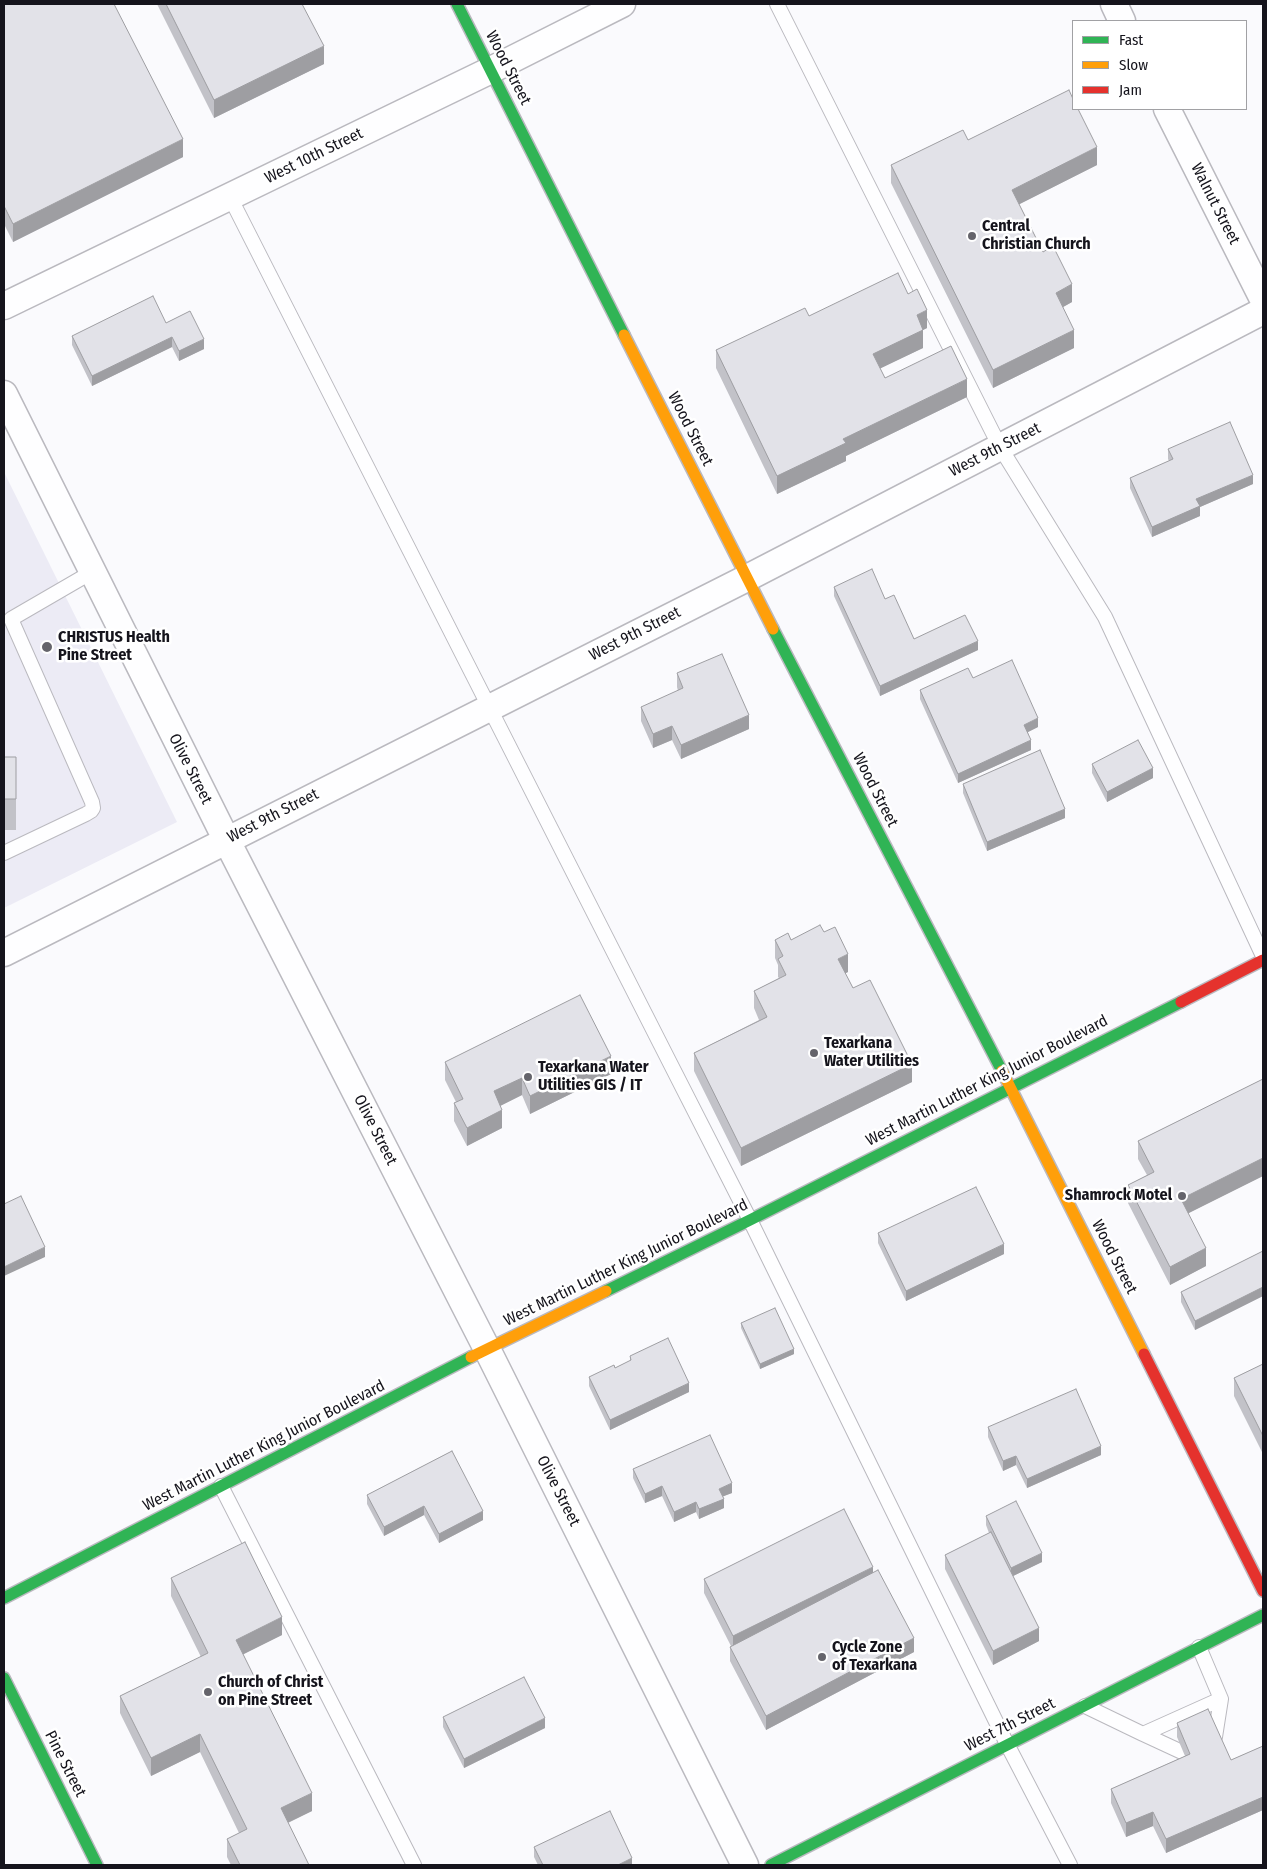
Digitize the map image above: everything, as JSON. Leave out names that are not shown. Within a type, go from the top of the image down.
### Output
[{"type":"street","name":"Wood Street","points":[[457,4],[747,578],[1010,1087],[1263,1591]]},
{"type":"street","name":"West 10th Street","points":[[4,306],[491,70],[622,4]]},
{"type":"street","points":[[1114,4],[1122,20]]},
{"type":"street","name":"Walnut Street","points":[[1168,110],[1263,299]]},
{"type":"street","name":"West 9th Street","points":[[4,953],[747,578],[1263,311]]},
{"type":"street","name":"Olive Street","points":[[4,394],[226,840],[487,1349],[746,1865]]},
{"type":"street","name":"West Martin Luther King Junior Boulevard","points":[[4,1598],[487,1349],[750,1220],[1263,958]]},
{"type":"street","name":"West 7th Street","points":[[771,1865],[1263,1615]]},
{"type":"street","name":"Pine Street","points":[[4,1678],[97,1865]]},
{"type":"lane","points":[[777,4],[1000,447],[1105,617],[1263,958]]},
{"type":"lane","points":[[230,197],[750,1220],[1007,1744],[1070,1865]]},
{"type":"lane","points":[[4,853],[86,814],[93,808],[11,619],[92,572]]},
{"type":"lane","points":[[221,1486],[414,1865]]},
{"type":"lane","points":[[1199,1647],[1221,1699],[1215,1737]]},
{"type":"lane","points":[[1143,1734],[1221,1699]]},
{"type":"lane","points":[[1084,1706],[1184,1753]]},
{"type":"shaded area","name":"CHRISTUS Health Pine Street","points":[[4,472],[177,822],[4,908]]},
{"type":"building","points":[[4,4],[114,4],[183,139],[13,224],[4,206]]},
{"type":"building","points":[[166,4],[302,4],[324,46],[214,100]]},
{"type":"building","name":"Central Christian Church","points":[[1069,90],[1072,97],[1072,110],[1078,110],[1097,147],[1012,190],[1043,252],[1053,246],[1072,284],[1056,293],[1074,330],[993,370],[891,165],[963,130],[968,140]]},
{"type":"building","points":[[898,273],[908,294],[917,289],[927,310],[917,315],[923,330],[873,354],[885,378],[951,346],[967,379],[843,439],[846,443],[777,476],[716,350],[805,308],[809,316]]},
{"type":"building","points":[[153,296],[166,323],[190,311],[204,339],[179,351],[172,337],[92,376],[72,336]]},
{"type":"building","points":[[1230,422],[1253,475],[1196,499],[1200,506],[1152,527],[1130,478],[1173,459],[1168,449]]},
{"type":"building","points":[[872,569],[885,599],[894,595],[914,639],[965,615],[978,641],[880,686],[834,587]]},
{"type":"building","points":[[722,654],[749,715],[681,745],[672,726],[653,734],[641,707],[683,688],[677,673]]},
{"type":"building","points":[[1012,660],[1038,718],[1024,725],[1031,740],[958,774],[920,690],[968,668],[973,678]]},
{"type":"building","points":[[1138,740],[1153,768],[1107,792],[1092,764]]},
{"type":"building","points":[[1040,750],[1065,809],[987,842],[963,784]]},
{"type":"building","points":[[4,757],[16,757],[16,799],[4,799]]},
{"type":"building","name":"Texarkana Water Utilities","points":[[820,925],[824,932],[835,927],[848,954],[838,959],[853,988],[870,980],[912,1064],[741,1148],[694,1053],[767,1017],[754,991],[786,975],[778,959],[783,956],[775,940],[788,933],[791,940]]},
{"type":"building","name":"Texarkana Water Utilities GIS / IT","points":[[580,995],[611,1056],[530,1096],[522,1078],[494,1091],[502,1110],[467,1128],[454,1103],[463,1099],[445,1062]]},
{"type":"building","name":"Shamrock Motel","points":[[1263,1079],[1263,1158],[1181,1199],[1206,1248],[1170,1267],[1128,1185],[1154,1172],[1138,1141]]},
{"type":"building","points":[[976,1187],[1004,1244],[906,1291],[878,1233]]},
{"type":"building","points":[[21,1196],[45,1247],[4,1267],[4,1204]]},
{"type":"building","points":[[1263,1251],[1263,1287],[1195,1321],[1181,1292]]},
{"type":"building","points":[[775,1308],[794,1349],[760,1364],[741,1323]]},
{"type":"building","points":[[668,1338],[689,1383],[610,1420],[589,1377],[614,1365],[615,1368],[631,1360],[630,1356]]},
{"type":"building","points":[[1263,1364],[1263,1436],[1234,1378]]},
{"type":"building","points":[[1076,1389],[1101,1446],[1027,1479],[1016,1456],[1003,1461],[988,1427]]},
{"type":"building","points":[[710,1435],[732,1483],[719,1489],[724,1499],[699,1509],[696,1502],[674,1512],[662,1486],[645,1494],[633,1469]]},
{"type":"building","points":[[452,1451],[483,1511],[439,1534],[424,1506],[384,1527],[367,1495]]},
{"type":"building","points":[[1016,1501],[1042,1553],[1011,1568],[986,1516]]},
{"type":"building","points":[[844,1509],[873,1567],[733,1636],[704,1579]]},
{"type":"building","points":[[991,1532],[1039,1628],[993,1651],[945,1555]]},
{"type":"building","name":"Church of Christ on Pine Street","points":[[245,1542],[282,1617],[236,1640],[312,1793],[281,1808],[309,1865],[240,1865],[227,1839],[247,1829],[200,1734],[151,1758],[120,1696],[208,1653],[171,1578]]},
{"type":"building","name":"Cycle Zone of Texarkana","points":[[878,1570],[914,1638],[766,1716],[730,1647]]},
{"type":"building","points":[[524,1677],[545,1718],[464,1759],[443,1717]]},
{"type":"building","points":[[1208,1709],[1231,1760],[1263,1746],[1263,1797],[1166,1839],[1153,1812],[1126,1823],[1111,1789],[1190,1754],[1177,1723]]},
{"type":"building","points":[[610,1811],[632,1858],[618,1865],[543,1865],[534,1847]]},
{"type":"traffic: fast","points":[[457,4],[624,335]]},
{"type":"traffic: fast","points":[[773,629],[1002,1071]]},
{"type":"traffic: fast","points":[[606,1291],[1181,1002]]},
{"type":"traffic: fast","points":[[4,1598],[471,1357]]},
{"type":"traffic: fast","points":[[771,1865],[1263,1615]]},
{"type":"traffic: fast","points":[[4,1678],[97,1865]]},
{"type":"traffic: slow","points":[[624,335],[773,629]]},
{"type":"traffic: slow","points":[[1002,1071],[1144,1354]]},
{"type":"traffic: slow","points":[[471,1357],[606,1291]]},
{"type":"traffic: jam","points":[[1181,1002],[1263,960]]},
{"type":"traffic: jam","points":[[1144,1354],[1263,1591]]},
{"type":"place","name":"Central Christian Church","points":[[972,236]]},
{"type":"place","name":"CHRISTUS Health Pine Street","points":[[47,647]]},
{"type":"place","name":"Texarkana Water Utilities","points":[[814,1053]]},
{"type":"place","name":"Texarkana Water Utilities GIS / IT","points":[[528,1077]]},
{"type":"place","name":"Shamrock Motel","points":[[1182,1196]]},
{"type":"place","name":"Cycle Zone of Texarkana","points":[[822,1657]]},
{"type":"place","name":"Church of Christ on Pine Street","points":[[208,1692]]}]
